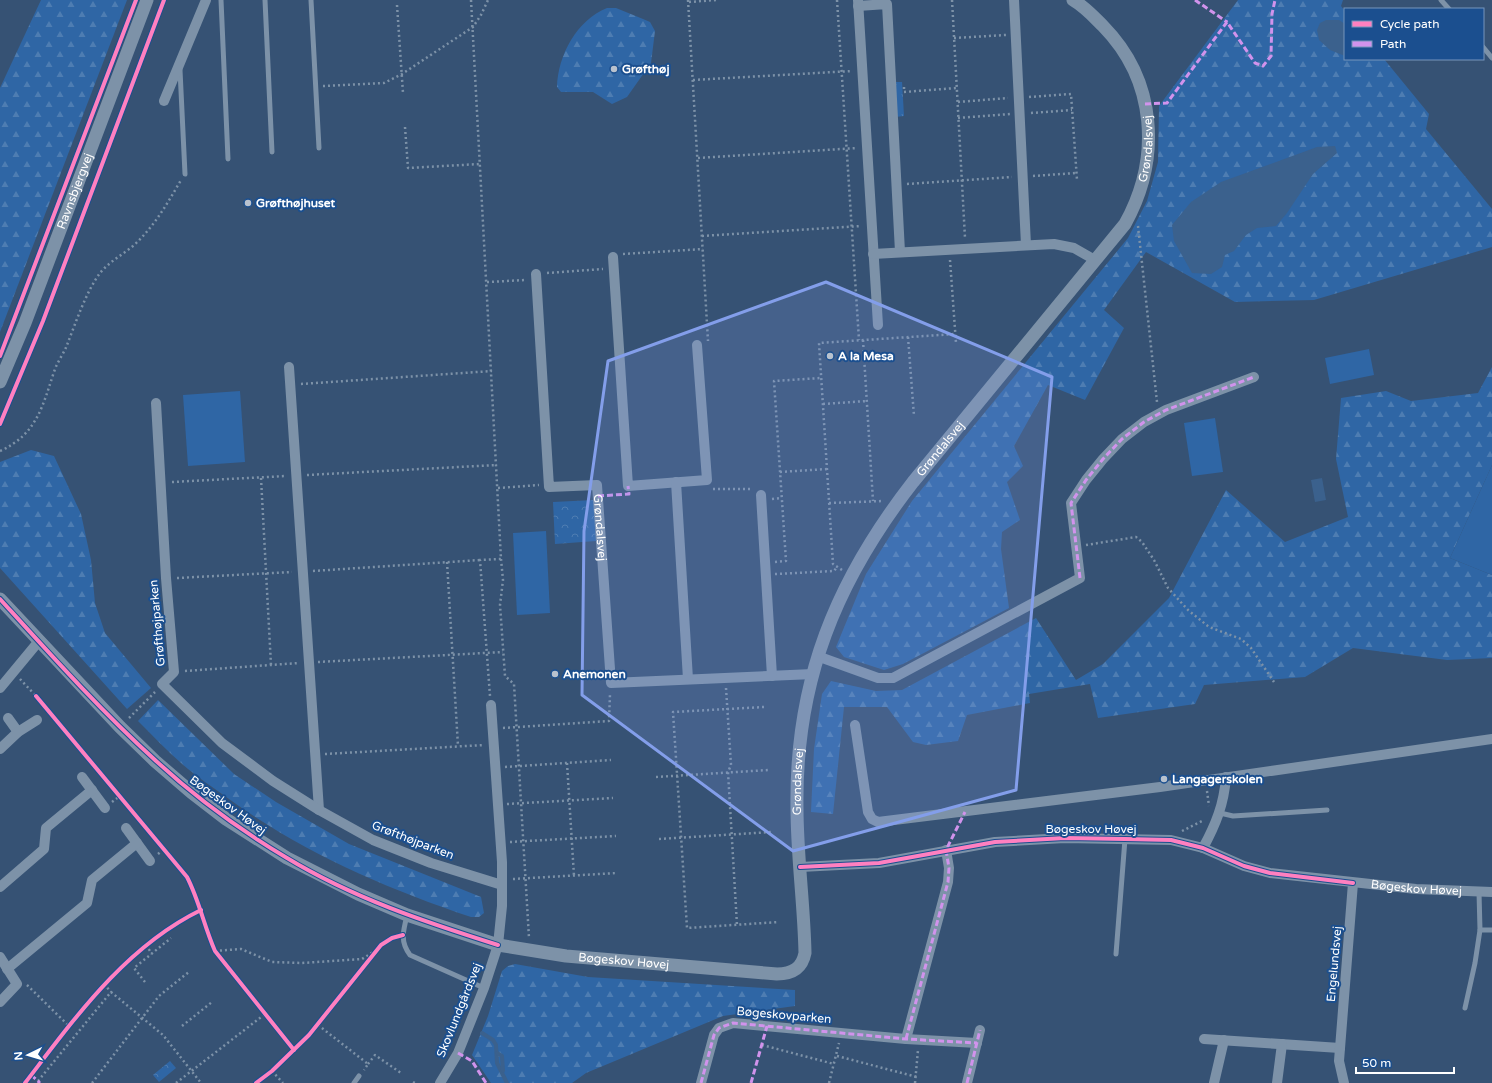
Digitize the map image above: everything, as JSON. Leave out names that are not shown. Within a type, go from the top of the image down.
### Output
[{"type":"street","name":"Ravnsbjergvej","points":[[0,382],[24,323],[147,0]]},
{"type":"street","points":[[164,101],[206,0]]},
{"type":"street","points":[[1014,0],[1014,34],[1026,245]]},
{"type":"street","name":"Grøndalsvej","points":[[800,868],[797,808],[799,753],[802,726],[817,656],[837,602],[881,524],[1125,224],[1139,198],[1147,169],[1149,139],[1146,104],[1134,70],[1117,42],[1094,17],[1073,0]]},
{"type":"street","points":[[878,326],[858,3],[887,4],[900,252]]},
{"type":"street","points":[[873,254],[1026,245],[1065,245],[1095,260]]},
{"type":"street","points":[[614,263],[628,486],[707,480],[698,345]]},
{"type":"street","points":[[537,276],[549,485]]},
{"type":"street","points":[[289,367],[319,810]]},
{"type":"street","points":[[817,656],[878,678],[892,678],[1080,578],[1071,503],[1086,480],[1103,459],[1122,439],[1144,422],[1158,414],[1254,377]]},
{"type":"street","name":"Grøfthøjparken","points":[[156,403],[166,578],[174,672],[162,684],[222,743],[273,780],[319,810],[372,840],[431,863],[502,882]]},
{"type":"street","points":[[676,482],[688,680]]},
{"type":"street","name":"Grøndalsvej","points":[[549,485],[550,488],[597,485],[611,683]]},
{"type":"street","points":[[760,495],[772,676]]},
{"type":"street","name":"Bøgeskov Høvej","points":[[0,599],[120,727],[191,792],[226,819],[311,871],[358,894],[407,915],[498,945],[566,956],[777,974],[792,973],[802,963],[805,953],[800,868],[879,863],[995,842],[1064,838],[1171,840],[1203,848],[1244,866],[1270,873],[1353,883],[1492,892]]},
{"type":"street","points":[[0,688],[39,641]]},
{"type":"street","points":[[611,683],[813,674]]},
{"type":"street","points":[[491,705],[502,882],[498,945]]},
{"type":"street","points":[[8,718],[18,732]]},
{"type":"street","points":[[0,749],[18,732],[37,720]]},
{"type":"street","points":[[855,726],[868,812],[870,817],[878,822],[1205,780],[1492,739]]},
{"type":"street","points":[[82,777],[105,808]]},
{"type":"street","points":[[1203,848],[1220,813],[1224,797],[1226,777]]},
{"type":"street","points":[[0,887],[44,849],[46,828],[92,790]]},
{"type":"street","points":[[126,828],[150,861]]},
{"type":"street","points":[[8,969],[87,903],[92,880],[137,843]]},
{"type":"street","points":[[906,1039],[948,882],[949,868],[946,850]]},
{"type":"street","name":"Engelundsvej","points":[[1344,1083],[1339,1061],[1353,883]]},
{"type":"street","name":"Skovlundgårdsvej","points":[[440,1083],[458,1053],[484,988],[498,945]]},
{"type":"street","points":[[0,957],[17,984],[0,1002]]},
{"type":"street","name":"Bøgeskovparken","points":[[701,1083],[714,1035],[719,1028],[733,1023],[906,1039],[977,1043]]},
{"type":"street","points":[[967,1083],[980,1030]]},
{"type":"street","points":[[1204,1038],[1340,1048]]},
{"type":"street","points":[[1214,1083],[1224,1040]]},
{"type":"street","points":[[1277,1083],[1282,1044]]},
{"type":"lane","points":[[221,0],[228,159]]},
{"type":"lane","points":[[266,0],[272,152]]},
{"type":"lane","points":[[311,0],[319,148]]},
{"type":"lane","points":[[1441,0],[1448,8]]},
{"type":"lane","points":[[1484,49],[1492,58]]},
{"type":"lane","points":[[179,63],[185,174]]},
{"type":"lane","points":[[1220,813],[1233,816],[1327,810]]},
{"type":"lane","points":[[1116,954],[1126,839]]},
{"type":"lane","points":[[1465,1008],[1475,963],[1480,930],[1479,892]]},
{"type":"lane","points":[[407,915],[403,939],[404,945],[410,955],[484,988]]},
{"type":"lane","points":[[1480,930],[1492,930]]},
{"type":"lane","points":[[354,1083],[359,1076]]},
{"type":"path","points":[[471,0],[503,580],[500,605],[505,676],[514,684],[530,950]]},
{"type":"path","points":[[316,86],[384,83],[402,74],[472,27],[481,15],[488,0]]},
{"type":"path","points":[[698,345],[708,344],[689,1],[716,0]]},
{"type":"path","points":[[836,0],[859,340]]},
{"type":"path","points":[[952,0],[966,248]]},
{"type":"path","points":[[397,5],[403,93]]},
{"type":"path","points":[[954,38],[1014,34]]},
{"type":"path","points":[[693,80],[862,71]]},
{"type":"path","points":[[891,80],[903,79],[904,92],[957,88]]},
{"type":"path","points":[[958,102],[1071,94],[1077,180]]},
{"type":"path","points":[[405,128],[408,168],[480,164]]},
{"type":"path","points":[[698,158],[867,148]]},
{"type":"path","points":[[896,184],[1076,173]]},
{"type":"path","points":[[0,451],[9,447],[21,438],[30,430],[36,420],[56,367],[100,273],[133,246],[153,225],[185,174]]},
{"type":"path","points":[[1130,215],[1139,228],[1158,414]]},
{"type":"path","points":[[702,236],[871,226]]},
{"type":"path","points":[[487,282],[620,263],[620,254],[703,249]]},
{"type":"path","points":[[949,250],[956,343]]},
{"type":"path","points":[[851,575],[833,564],[819,343],[955,334]]},
{"type":"path","points":[[908,337],[914,416]]},
{"type":"path","points":[[863,340],[873,501]]},
{"type":"path","points":[[290,384],[492,371]]},
{"type":"path","points":[[765,562],[786,561],[774,381],[821,378]]},
{"type":"path","points":[[823,404],[867,401]]},
{"type":"path","points":[[167,483],[497,465]]},
{"type":"path","points":[[780,472],[827,469]]},
{"type":"path","points":[[261,478],[271,665]]},
{"type":"path","points":[[707,480],[713,489],[751,488],[760,495]]},
{"type":"path","points":[[498,488],[549,485]]},
{"type":"path","points":[[829,504],[881,500],[896,504]]},
{"type":"path","points":[[1076,546],[1136,536],[1154,560],[1168,588],[1188,610],[1209,627],[1240,639],[1251,648],[1274,682]]},
{"type":"path","points":[[480,560],[491,705]]},
{"type":"path","points":[[166,578],[501,560]]},
{"type":"path","points":[[447,562],[458,746]]},
{"type":"path","points":[[766,575],[834,570],[837,567]]},
{"type":"path","points":[[174,672],[503,652]]},
{"type":"path","points":[[19,678],[36,696]]},
{"type":"path","points":[[726,678],[731,765],[728,772],[738,924]]},
{"type":"path","points":[[493,728],[609,721],[611,683]]},
{"type":"path","points":[[120,727],[162,684]]},
{"type":"path","points":[[764,707],[673,712],[681,837],[687,928],[778,922]]},
{"type":"path","points":[[315,755],[494,744]]},
{"type":"path","points":[[496,768],[611,760]]},
{"type":"path","points":[[567,763],[574,876]]},
{"type":"path","points":[[656,777],[768,770]]},
{"type":"path","points":[[1205,780],[1209,809]]},
{"type":"path","points":[[498,805],[613,798]]},
{"type":"path","points":[[1171,840],[1180,832],[1201,823],[1204,818]]},
{"type":"path","points":[[659,839],[771,832]]},
{"type":"path","points":[[500,843],[616,836]]},
{"type":"path","points":[[502,882],[525,878],[617,873]]},
{"type":"path","points":[[145,982],[134,968],[171,938]]},
{"type":"path","points":[[146,945],[152,954]]},
{"type":"path","points":[[215,951],[241,949],[272,962],[302,963],[362,959],[378,949]]},
{"type":"path","points":[[92,1083],[159,996],[190,971]]},
{"type":"path","points":[[17,984],[22,980],[70,1027]]},
{"type":"path","points":[[104,984],[110,992],[162,1035],[201,1083]]},
{"type":"path","points":[[38,1081],[110,992]]},
{"type":"path","points":[[182,1026],[212,1002]]},
{"type":"path","points":[[176,1083],[265,1014]]},
{"type":"path","points":[[318,1025],[368,1064]]},
{"type":"path","points":[[829,1083],[837,1056],[841,1033]]},
{"type":"path","points":[[915,1083],[917,1078],[919,1040]]},
{"type":"path","points":[[762,1045],[834,1064]]},
{"type":"path","points":[[359,1076],[375,1055],[401,1073]]},
{"type":"path","points":[[837,1056],[917,1078]]},
{"type":"path","points":[[272,1071],[283,1083]]},
{"type":"highlighted area","points":[[826,282],[1052,377],[1016,790],[793,851],[582,695],[584,531],[608,361]]},
{"type":"green space","points":[[41,0],[127,0],[0,332],[0,88]]},
{"type":"green space","points":[[1238,0],[1343,0],[1341,6],[1344,10],[1344,60],[1385,60],[1429,114],[1426,129],[1492,209],[1492,247],[1314,300],[1235,302],[1146,252],[1104,310],[1124,328],[1085,400],[1048,385],[1014,446],[1023,466],[1007,482],[1020,520],[1002,532],[1001,549],[1009,608],[903,664],[884,670],[844,657],[836,647],[866,574],[912,501],[1128,238],[1147,201],[1158,162],[1159,106]]},
{"type":"green space","points":[[607,8],[616,8],[650,22],[655,31],[651,63],[627,97],[612,104],[593,92],[561,92],[557,87],[561,63],[571,40],[587,21]]},
{"type":"green space","points":[[893,82],[902,82],[904,116],[895,117]]},
{"type":"green space","points":[[1369,349],[1374,375],[1330,384],[1325,358]]},
{"type":"green space","points":[[1492,367],[1492,465],[1450,558],[1492,575],[1492,658],[1447,660],[1353,648],[1305,677],[1204,685],[1195,704],[1098,718],[1090,684],[1029,694],[1030,703],[967,715],[958,741],[926,745],[913,742],[887,707],[844,707],[833,814],[811,812],[814,749],[822,694],[831,681],[876,691],[902,690],[1036,618],[1076,680],[1103,664],[1169,598],[1226,490],[1285,542],[1348,517],[1336,459],[1341,398],[1386,391],[1411,401],[1478,393]]},
{"type":"green space","points":[[240,391],[245,462],[188,466],[183,395]]},
{"type":"green space","points":[[1215,418],[1223,472],[1192,476],[1184,423]]},
{"type":"green space","points":[[31,450],[54,456],[81,514],[91,560],[95,603],[105,633],[151,688],[127,709],[0,568],[0,462]]},
{"type":"green space","points":[[1492,465],[1492,575],[1450,558]]},
{"type":"green space","points":[[594,500],[596,541],[555,544],[553,502]]},
{"type":"green space","points":[[546,531],[550,613],[517,615],[513,533]]},
{"type":"green space","points":[[158,700],[234,774],[276,802],[349,844],[481,897],[484,913],[479,917],[471,917],[405,893],[373,880],[280,833],[188,769],[138,721]]},
{"type":"green space","points":[[515,964],[588,977],[795,990],[795,1006],[723,1016],[586,1073],[572,1083],[491,1083],[472,1055],[488,1016],[502,971],[508,966]]},
{"type":"green space","points":[[170,1061],[176,1068],[159,1082],[153,1075]]},
{"type":"shaded area","points":[[1326,20],[1339,20],[1344,23],[1344,56],[1330,50],[1319,40],[1317,30],[1320,23]]},
{"type":"shaded area","points":[[1335,146],[1337,153],[1313,174],[1287,213],[1276,226],[1257,228],[1246,235],[1234,251],[1225,255],[1222,267],[1211,274],[1192,273],[1174,241],[1172,225],[1191,202],[1221,182],[1317,147]]},
{"type":"shaded area","points":[[1322,478],[1326,500],[1315,502],[1311,480]]},
{"type":"waterway","points":[[482,1033],[493,1040],[496,1045],[497,1063],[507,1083]]},
{"type":"waterway","points":[[497,1053],[502,1056],[503,1071]]},
{"type":"marked path","points":[[1195,0],[1227,22]]},
{"type":"marked path","points":[[1145,104],[1167,103],[1227,22],[1255,63],[1263,66],[1271,56],[1272,14],[1275,0]]},
{"type":"marked path","points":[[1080,578],[1071,503],[1086,480],[1103,459],[1122,439],[1144,422],[1166,410],[1254,377]]},
{"type":"marked path","points":[[598,496],[629,494],[628,486]]},
{"type":"marked path","points":[[906,1039],[948,882],[949,868],[946,850],[965,812]]},
{"type":"marked path","points":[[701,1083],[714,1035],[719,1028],[733,1023],[906,1039],[977,1043]]},
{"type":"marked path","points":[[751,1083],[767,1026]]},
{"type":"marked path","points":[[967,1083],[980,1030]]},
{"type":"marked path","points":[[458,1053],[472,1061],[486,1083]]},
{"type":"marked path","points":[[31,1075],[40,1083]]},
{"type":"cycle path","points":[[0,356],[136,0]]},
{"type":"cycle path","points":[[0,424],[43,321],[164,0]]},
{"type":"cycle path","points":[[0,599],[76,681],[170,774],[202,800],[252,836],[312,872],[364,897],[417,918],[498,945]]},
{"type":"cycle path","points":[[36,696],[187,877],[215,951],[294,1050]]},
{"type":"cycle path","points":[[800,867],[879,863],[995,842],[1065,838],[1171,840],[1203,848],[1244,866],[1270,873],[1353,883]]},
{"type":"cycle path","points":[[25,1083],[83,1009],[125,964],[148,944],[174,925],[201,910]]},
{"type":"cycle path","points":[[256,1083],[272,1071],[309,1035],[381,945],[392,938],[403,935]]},
{"type":"place","name":"Grøfthøj","points":[[614,69]]},
{"type":"place","name":"Grøfthøjhuset","points":[[248,203]]},
{"type":"place","name":"A la Mesa","points":[[830,356]]},
{"type":"place","name":"Anemonen","points":[[555,674]]},
{"type":"place","name":"Langagerskolen","points":[[1164,779]]}]
